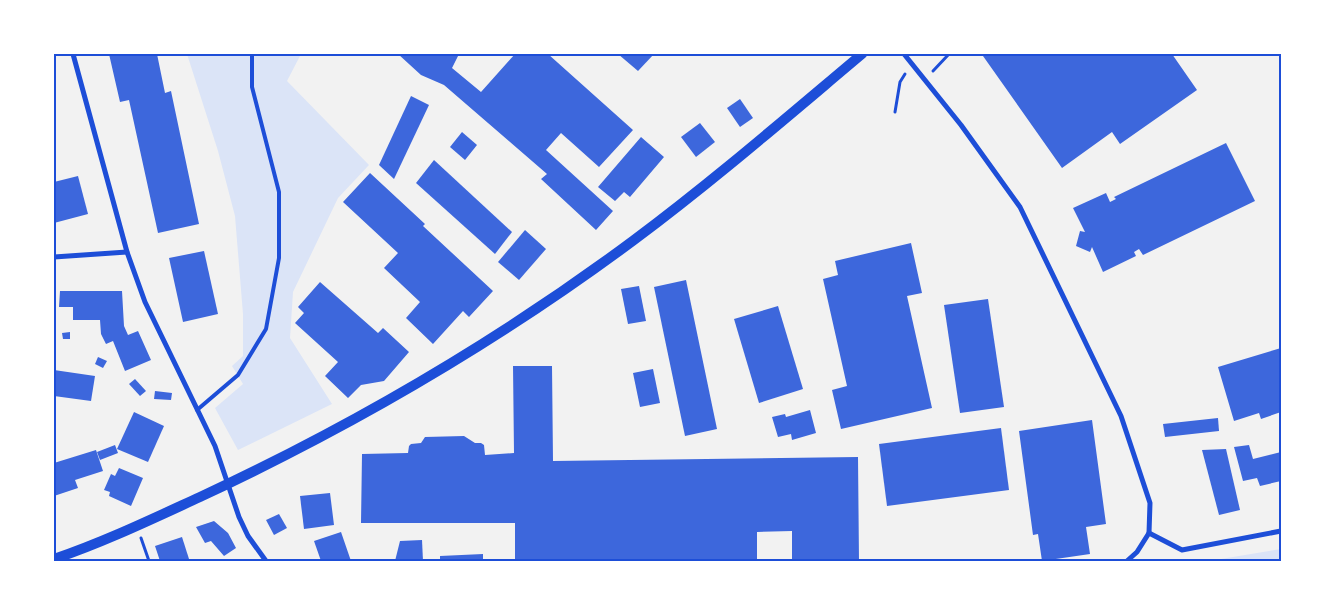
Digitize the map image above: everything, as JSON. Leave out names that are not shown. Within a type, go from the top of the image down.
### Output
[{"type":"main road","points":[[54,559],[137,526],[228,484],[316,439],[486,341],[586,275],[663,218],[774,129],[862,54]]},
{"type":"street","points":[[73,54],[127,252],[145,302],[214,446],[242,524],[266,561]]},
{"type":"street","points":[[904,54],[925,78],[1020,207],[1121,416],[1150,503],[1149,533],[1137,552],[1127,561]]},
{"type":"street","points":[[54,257],[127,252]]},
{"type":"street","points":[[1149,533],[1182,550],[1281,531]]},
{"type":"lane","points":[[197,410],[238,375],[266,329],[279,258],[279,192],[252,87],[252,54]]},
{"type":"path","points":[[925,78],[949,54]]},
{"type":"path","points":[[895,112],[900,82],[912,63]]},
{"type":"path","points":[[137,526],[149,561]]},
{"type":"shaded area","points":[[187,54],[301,54],[287,81],[369,165],[338,198],[293,292],[290,338],[332,404],[238,450],[215,408],[243,384],[232,366],[243,356],[243,314],[235,216],[218,151]]},
{"type":"shaded area","points":[[1281,549],[1281,561],[1209,561]]},
{"type":"building","points":[[109,54],[157,54],[165,93],[171,91],[199,224],[158,233],[129,100],[120,102]]},
{"type":"building","points":[[398,54],[459,54],[452,68],[481,92],[515,54],[548,54],[633,130],[599,167],[561,133],[546,150],[613,211],[596,230],[541,179],[547,174],[444,85],[421,75]]},
{"type":"building","points":[[618,54],[654,54],[638,71]]},
{"type":"building","points":[[986,54],[1172,54],[1197,90],[1120,144],[1112,132],[1062,168],[983,56]]},
{"type":"building","points":[[411,96],[429,105],[394,179],[379,165]]},
{"type":"building","points":[[740,99],[753,118],[740,127],[727,108]]},
{"type":"building","points":[[700,123],[715,142],[696,157],[681,137]]},
{"type":"building","points":[[462,132],[477,145],[465,160],[450,147]]},
{"type":"building","points":[[641,137],[664,157],[630,197],[624,192],[615,201],[598,187]]},
{"type":"building","points":[[1226,143],[1255,201],[1143,255],[1139,249],[1134,252],[1136,256],[1103,272],[1092,247],[1090,252],[1076,246],[1080,231],[1085,232],[1073,208],[1106,193],[1110,202],[1116,199],[1114,197]]},
{"type":"building","points":[[434,160],[512,232],[495,254],[416,183]]},
{"type":"building","points":[[370,173],[425,224],[423,226],[493,291],[469,317],[463,311],[433,344],[406,318],[420,302],[384,268],[398,253],[343,202]]},
{"type":"building","points":[[78,176],[88,214],[54,223],[54,182]]},
{"type":"building","points":[[525,230],[546,249],[519,280],[498,262]]},
{"type":"building","points":[[911,243],[922,293],[907,296],[932,408],[841,429],[832,390],[847,386],[823,279],[838,275],[835,261]]},
{"type":"building","points":[[204,251],[218,314],[183,322],[169,258]]},
{"type":"building","points":[[686,280],[717,429],[685,436],[654,287]]},
{"type":"building","points":[[320,282],[378,333],[383,328],[409,352],[384,381],[361,385],[348,398],[325,376],[338,362],[295,323],[304,313],[298,307]]},
{"type":"building","points":[[639,286],[646,321],[628,324],[621,289]]},
{"type":"building","points":[[60,291],[122,291],[124,326],[128,335],[138,331],[151,360],[125,371],[113,341],[106,344],[101,334],[100,320],[73,320],[73,307],[59,307]]},
{"type":"building","points":[[988,299],[1004,407],[960,413],[944,305]]},
{"type":"building","points":[[778,306],[803,389],[759,403],[734,319]]},
{"type":"building","points":[[70,332],[70,339],[63,339],[62,333]]},
{"type":"building","points":[[1281,348],[1281,412],[1261,419],[1259,413],[1234,421],[1218,367]]},
{"type":"building","points":[[98,357],[107,361],[103,368],[95,364]]},
{"type":"building","points":[[513,366],[552,366],[553,461],[858,457],[859,561],[792,561],[792,531],[757,532],[757,561],[515,561],[515,523],[361,523],[362,454],[408,453],[411,444],[421,443],[425,437],[464,436],[475,443],[484,445],[485,455],[514,453]]},
{"type":"building","points":[[653,369],[660,403],[640,407],[633,373]]},
{"type":"building","points":[[54,370],[95,376],[91,401],[54,396]]},
{"type":"building","points":[[135,379],[146,391],[140,396],[129,384]]},
{"type":"building","points":[[155,391],[172,393],[171,400],[154,399]]},
{"type":"building","points":[[810,410],[816,433],[792,440],[791,434],[778,437],[772,417],[785,414],[786,417]]},
{"type":"building","points":[[134,412],[164,426],[148,462],[117,449]]},
{"type":"building","points":[[1218,418],[1219,431],[1165,437],[1163,424]]},
{"type":"building","points":[[1092,420],[1106,524],[1086,527],[1090,554],[1042,561],[1038,534],[1033,535],[1019,431]]},
{"type":"building","points":[[1001,428],[1009,490],[887,506],[879,444]]},
{"type":"building","points":[[115,445],[118,453],[100,460],[97,452]]},
{"type":"building","points":[[1249,445],[1253,459],[1281,452],[1281,481],[1260,486],[1257,478],[1243,481],[1234,447]]},
{"type":"building","points":[[1226,449],[1240,510],[1219,515],[1202,450]]},
{"type":"building","points":[[96,450],[103,471],[75,480],[78,488],[54,496],[54,463]]},
{"type":"building","points":[[119,468],[143,478],[131,506],[109,496],[110,492],[104,490],[111,474],[115,476]]},
{"type":"building","points":[[330,493],[334,525],[304,529],[300,496]]},
{"type":"building","points":[[279,514],[287,528],[274,535],[266,520]]},
{"type":"building","points":[[214,521],[228,533],[236,548],[224,556],[211,541],[205,543],[196,527]]},
{"type":"building","points":[[341,532],[351,561],[321,561],[314,541]]},
{"type":"building","points":[[182,537],[189,559],[185,561],[160,561],[155,546]]},
{"type":"building","points":[[422,540],[423,561],[395,561],[400,541]]},
{"type":"building","points":[[483,554],[483,561],[440,561],[440,556]]}]
